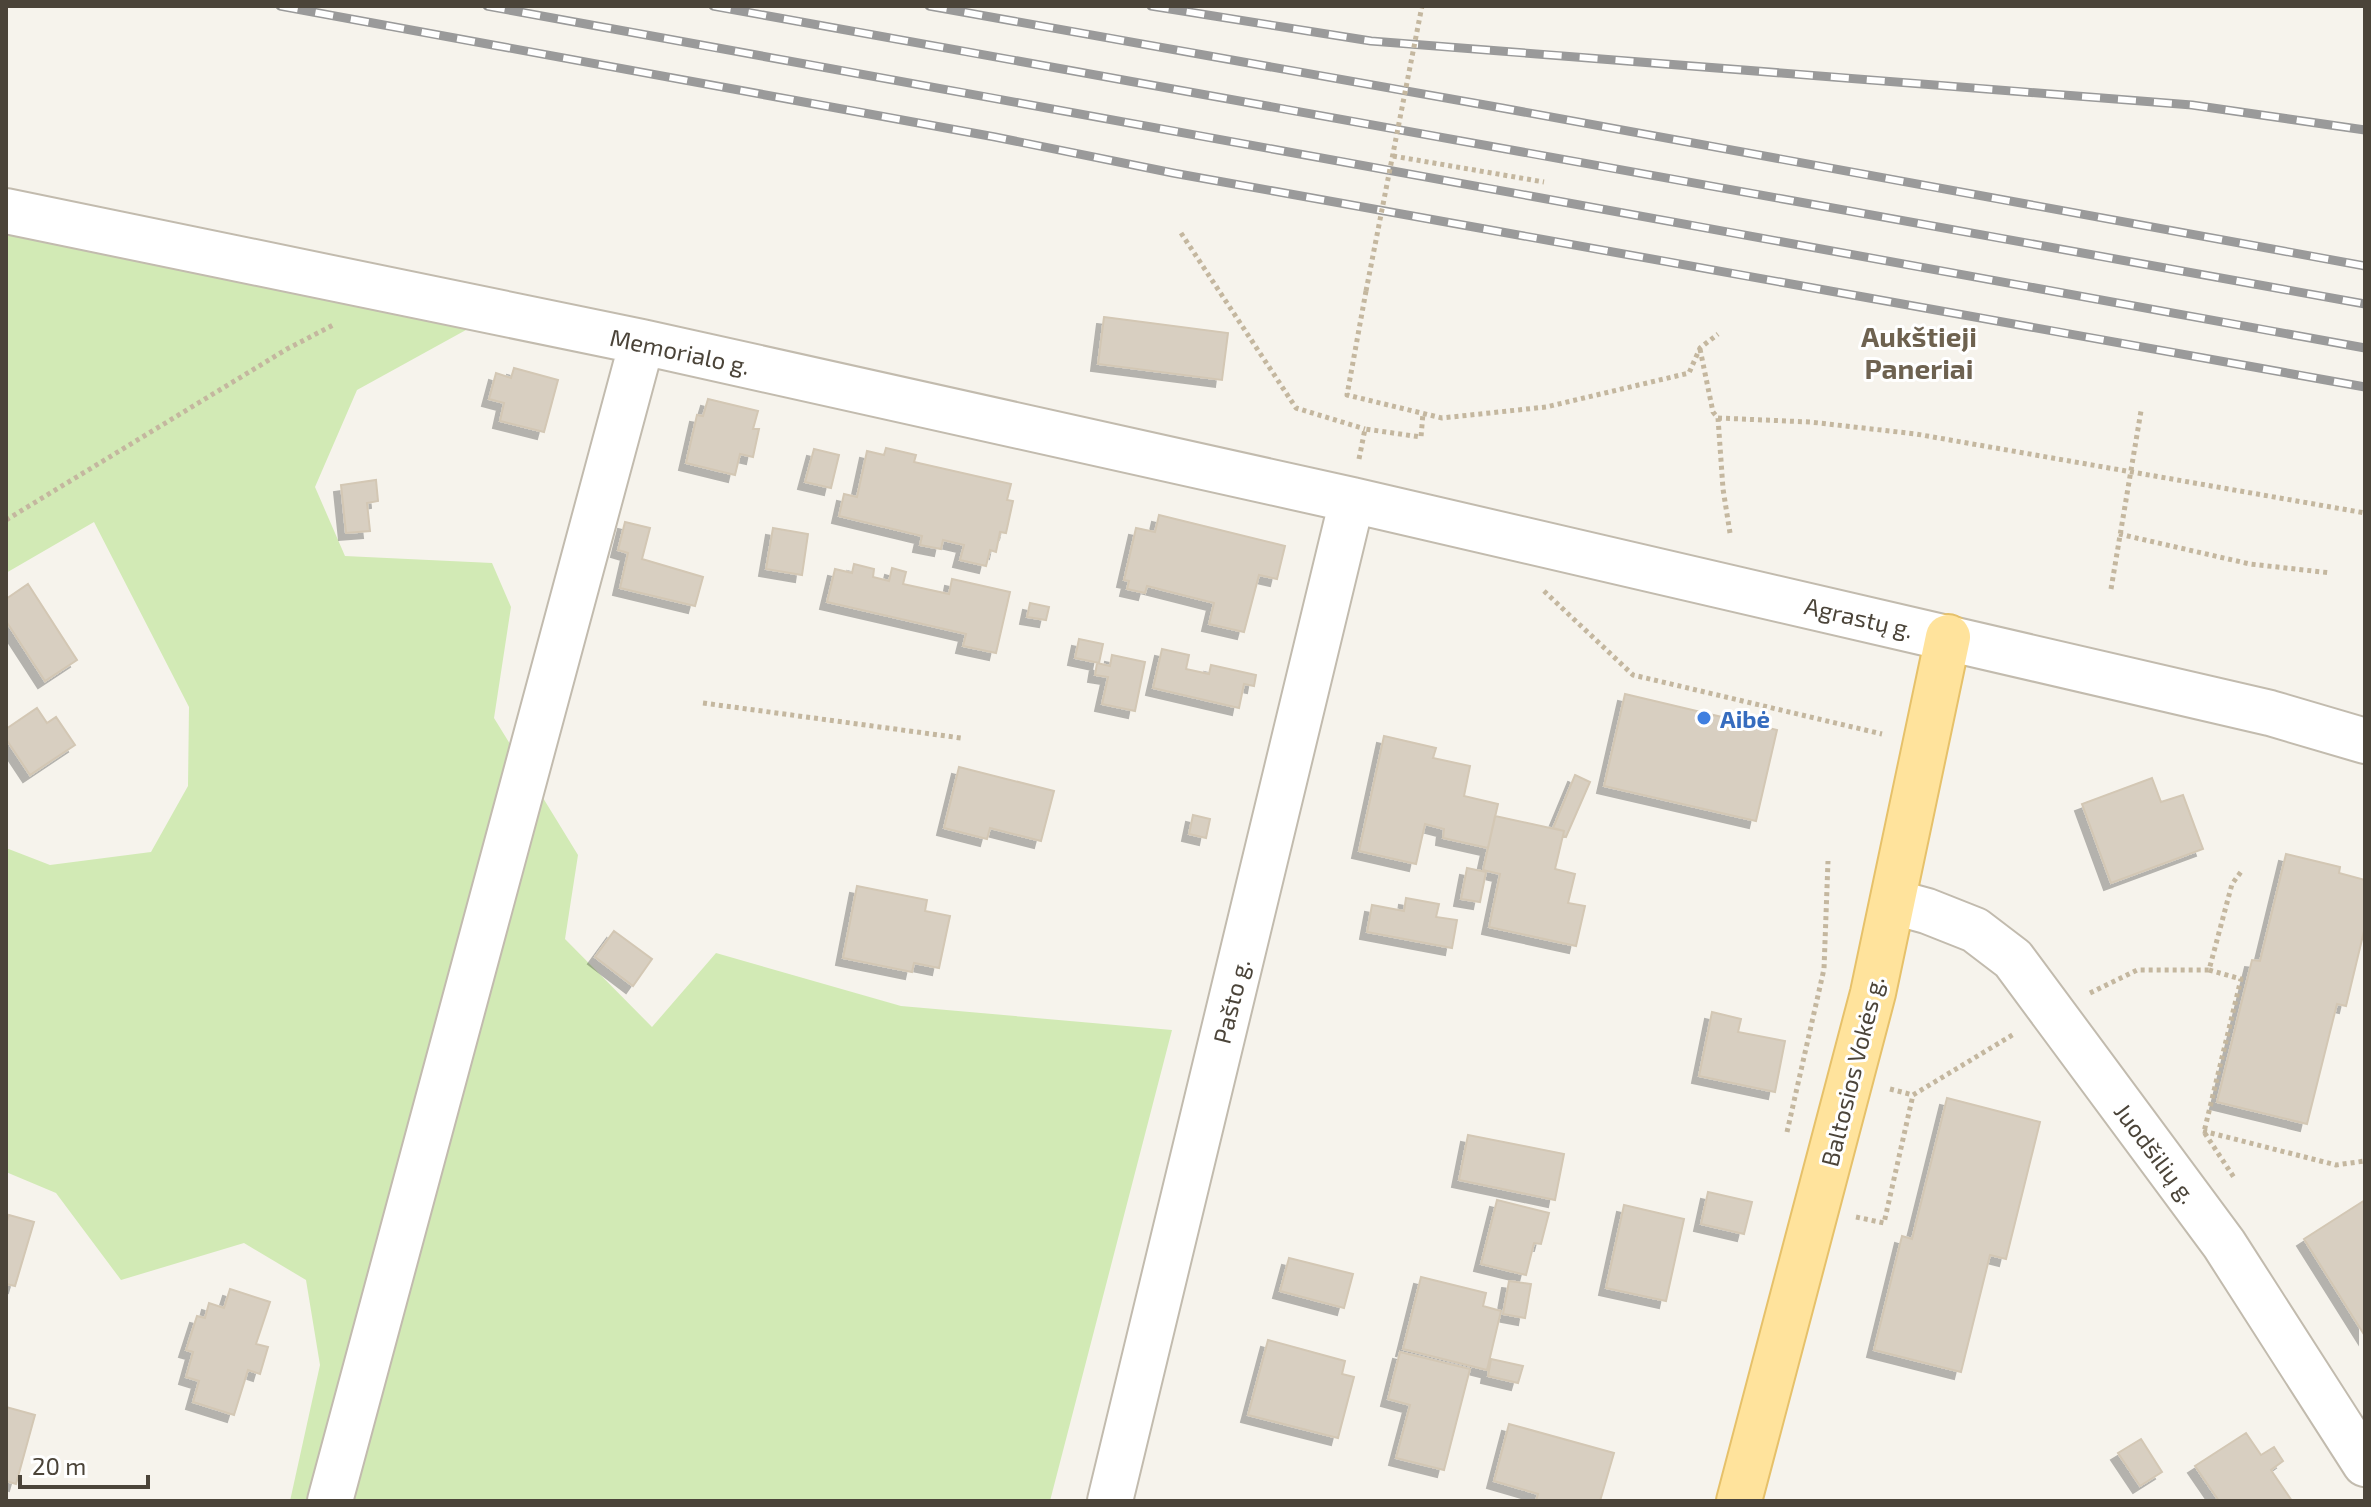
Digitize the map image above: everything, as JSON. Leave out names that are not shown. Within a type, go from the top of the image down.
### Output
[{"type":"main road","name":"Baltosios Vokės g.","points":[[1739,1501],[1869,1007],[1894,902],[1948,637]]},
{"type":"street","name":"Memorialo g.","points":[[6,211],[642,342],[1352,500]]},
{"type":"street","points":[[330,1501],[642,342]]},
{"type":"street","name":"Agrastų g.","points":[[1352,500],[2270,713],[2365,741]]},
{"type":"street","name":"Pašto g.","points":[[1110,1501],[1352,500]]},
{"type":"street","name":"Juodšilių g.","points":[[1894,902],[1975,930],[2013,959],[2224,1244],[2365,1464]]},
{"type":"path","points":[[1422,6],[1347,395],[1442,418],[1546,407],[1689,373],[1700,348],[1718,334]]},
{"type":"path","points":[[1393,156],[1544,182]]},
{"type":"path","points":[[1181,233],[1296,408],[1365,429],[1421,437],[1423,413]]},
{"type":"path","points":[[6,520],[287,349],[400,291]]},
{"type":"path","points":[[1700,348],[1713,412],[1718,418],[1730,533]]},
{"type":"path","points":[[2111,589],[2141,411]]},
{"type":"path","points":[[1718,418],[1810,422],[1916,434],[2365,513]]},
{"type":"path","points":[[1352,500],[1365,429]]},
{"type":"path","points":[[2119,534],[2250,564],[2331,573]]},
{"type":"path","points":[[1535,583],[1633,675],[1926,745]]},
{"type":"path","points":[[703,703],[961,738]]},
{"type":"path","points":[[1787,1132],[1824,969],[1828,861]]},
{"type":"path","points":[[2204,1132],[2241,979],[2209,970]]},
{"type":"path","points":[[2139,1129],[2186,1127],[2336,1165],[2365,1161]]},
{"type":"green space","points":[[6,230],[475,325],[357,390],[315,487],[345,556],[492,563],[511,607],[494,718],[578,855],[565,939],[652,1027],[716,953],[901,1006],[1172,1030],[1050,1501],[290,1501],[320,1365],[306,1280],[244,1243],[121,1280],[56,1193],[6,1172],[6,848],[50,865],[151,852],[188,786],[189,707],[94,522],[6,573]]},
{"type":"building","points":[[1104,317],[1228,333],[1222,380],[1098,364]]},
{"type":"building","points":[[514,368],[558,380],[544,432],[500,421],[504,403],[489,399],[496,373],[511,378]]},
{"type":"building","points":[[708,399],[758,411],[753,429],[759,429],[753,457],[740,454],[735,475],[686,463],[697,415],[703,416]]},
{"type":"building","points":[[886,448],[916,455],[914,462],[1011,484],[1007,500],[1013,501],[1006,533],[1000,532],[996,552],[990,550],[986,566],[960,560],[964,545],[943,540],[941,549],[920,545],[922,536],[839,516],[844,494],[857,497],[867,451],[884,455]]},
{"type":"building","points":[[814,449],[839,455],[831,488],[805,482]]},
{"type":"building","points":[[376,480],[378,501],[367,503],[370,531],[346,533],[341,485]]},
{"type":"building","points":[[1159,515],[1285,546],[1277,579],[1259,575],[1244,632],[1209,624],[1214,603],[1147,586],[1145,593],[1127,589],[1129,581],[1124,580],[1136,528],[1155,532]]},
{"type":"building","points":[[625,522],[650,528],[642,559],[703,577],[695,606],[620,588],[628,553],[618,550]]},
{"type":"building","points":[[773,528],[808,534],[802,575],[766,569]]},
{"type":"building","points":[[854,564],[874,569],[873,577],[889,581],[892,568],[906,572],[903,584],[949,594],[952,579],[1010,592],[996,653],[963,646],[966,634],[827,602],[835,569],[852,573]]},
{"type":"building","points":[[28,584],[77,660],[45,681],[6,621],[6,599]]},
{"type":"building","points":[[1030,603],[1049,607],[1046,620],[1027,617]]},
{"type":"building","points":[[1079,639],[1103,644],[1099,663],[1075,658]]},
{"type":"building","points":[[1162,649],[1189,655],[1186,669],[1209,674],[1211,665],[1256,675],[1254,686],[1244,684],[1239,708],[1153,688]]},
{"type":"building","points":[[1112,655],[1145,662],[1135,711],[1102,704],[1108,677],[1095,675],[1097,663],[1110,666]]},
{"type":"building","points":[[1625,694],[1777,730],[1756,821],[1604,786]]},
{"type":"building","points":[[37,708],[47,723],[56,717],[75,745],[30,775],[6,739],[6,729]]},
{"type":"building","points":[[1384,736],[1436,748],[1433,758],[1470,766],[1464,796],[1498,804],[1488,848],[1443,838],[1444,829],[1425,824],[1416,864],[1359,851]]},
{"type":"building","points":[[959,767],[1054,791],[1041,841],[990,828],[987,839],[944,828]]},
{"type":"building","points":[[1575,775],[1590,782],[1566,837],[1563,836],[1564,831],[1553,828]]},
{"type":"building","points":[[2152,778],[2161,802],[2183,795],[2203,849],[2111,883],[2082,804]]},
{"type":"building","points":[[1193,815],[1210,819],[1206,838],[1189,834]]},
{"type":"building","points":[[1495,816],[1564,831],[1555,869],[1575,874],[1568,903],[1585,906],[1576,946],[1489,927],[1500,874],[1483,870]]},
{"type":"building","points":[[2286,854],[2340,867],[2339,873],[2365,880],[2365,927],[2346,1006],[2337,1004],[2307,1124],[2217,1102],[2252,960],[2260,961]]},
{"type":"building","points":[[1467,868],[1486,872],[1480,902],[1461,899]]},
{"type":"building","points":[[857,886],[927,900],[925,911],[950,916],[939,968],[914,963],[912,972],[843,958]]},
{"type":"building","points":[[1406,898],[1439,904],[1436,917],[1457,920],[1452,948],[1367,932],[1372,905],[1404,911]]},
{"type":"building","points":[[614,931],[652,959],[633,986],[595,957]]},
{"type":"building","points":[[1712,1012],[1741,1019],[1738,1032],[1785,1041],[1775,1092],[1699,1076]]},
{"type":"building","points":[[1947,1098],[2040,1122],[2006,1259],[1990,1255],[1961,1372],[1874,1350],[1902,1236],[1912,1239]]},
{"type":"building","points":[[1468,1135],[1564,1154],[1555,1200],[1459,1180]]},
{"type":"building","points":[[1708,1192],[1752,1202],[1744,1234],[1701,1224]]},
{"type":"building","points":[[1497,1200],[1549,1213],[1541,1244],[1534,1243],[1526,1275],[1481,1264]]},
{"type":"building","points":[[2365,1200],[2365,1336],[2304,1239]]},
{"type":"building","points":[[1624,1205],[1684,1219],[1666,1301],[1606,1288]]},
{"type":"building","points":[[9,1215],[34,1222],[15,1286],[6,1284],[6,1224]]},
{"type":"building","points":[[1289,1258],[1353,1274],[1344,1308],[1280,1291]]},
{"type":"building","points":[[1421,1277],[1486,1293],[1483,1306],[1501,1311],[1487,1370],[1403,1349]]},
{"type":"building","points":[[1509,1281],[1531,1284],[1525,1318],[1503,1314]]},
{"type":"building","points":[[230,1289],[270,1302],[256,1344],[268,1347],[260,1374],[248,1370],[234,1415],[193,1402],[199,1381],[186,1377],[193,1352],[186,1350],[197,1316],[205,1318],[209,1303],[224,1308]]},
{"type":"building","points":[[1268,1340],[1345,1361],[1342,1374],[1354,1377],[1338,1438],[1248,1415]]},
{"type":"building","points":[[1400,1352],[1470,1369],[1444,1470],[1396,1458],[1410,1405],[1388,1399]]},
{"type":"building","points":[[1491,1359],[1523,1366],[1518,1383],[1488,1376]]},
{"type":"building","points":[[6,1407],[35,1415],[16,1484],[6,1481]]},
{"type":"building","points":[[1509,1424],[1614,1453],[1600,1501],[1536,1501],[1538,1494],[1494,1481]]},
{"type":"building","points":[[2246,1433],[2261,1455],[2274,1447],[2283,1461],[2271,1470],[2292,1501],[2219,1501],[2195,1466]]},
{"type":"building","points":[[2141,1439],[2162,1472],[2140,1486],[2118,1453]]},
{"type":"railway","points":[[280,6],[995,137],[1173,173],[2365,387]]},
{"type":"railway","points":[[487,6],[2365,348]]},
{"type":"railway","points":[[713,6],[2365,304]]},
{"type":"railway","points":[[929,6],[2365,266]]},
{"type":"railway","points":[[1151,6],[1371,41],[2192,105],[2365,130]]},
{"type":"place","name":"Aibė","points":[[1704,718]]},
{"type":"district","name":"Aukštieji Paneriai","points":[[1919,352]]}]
